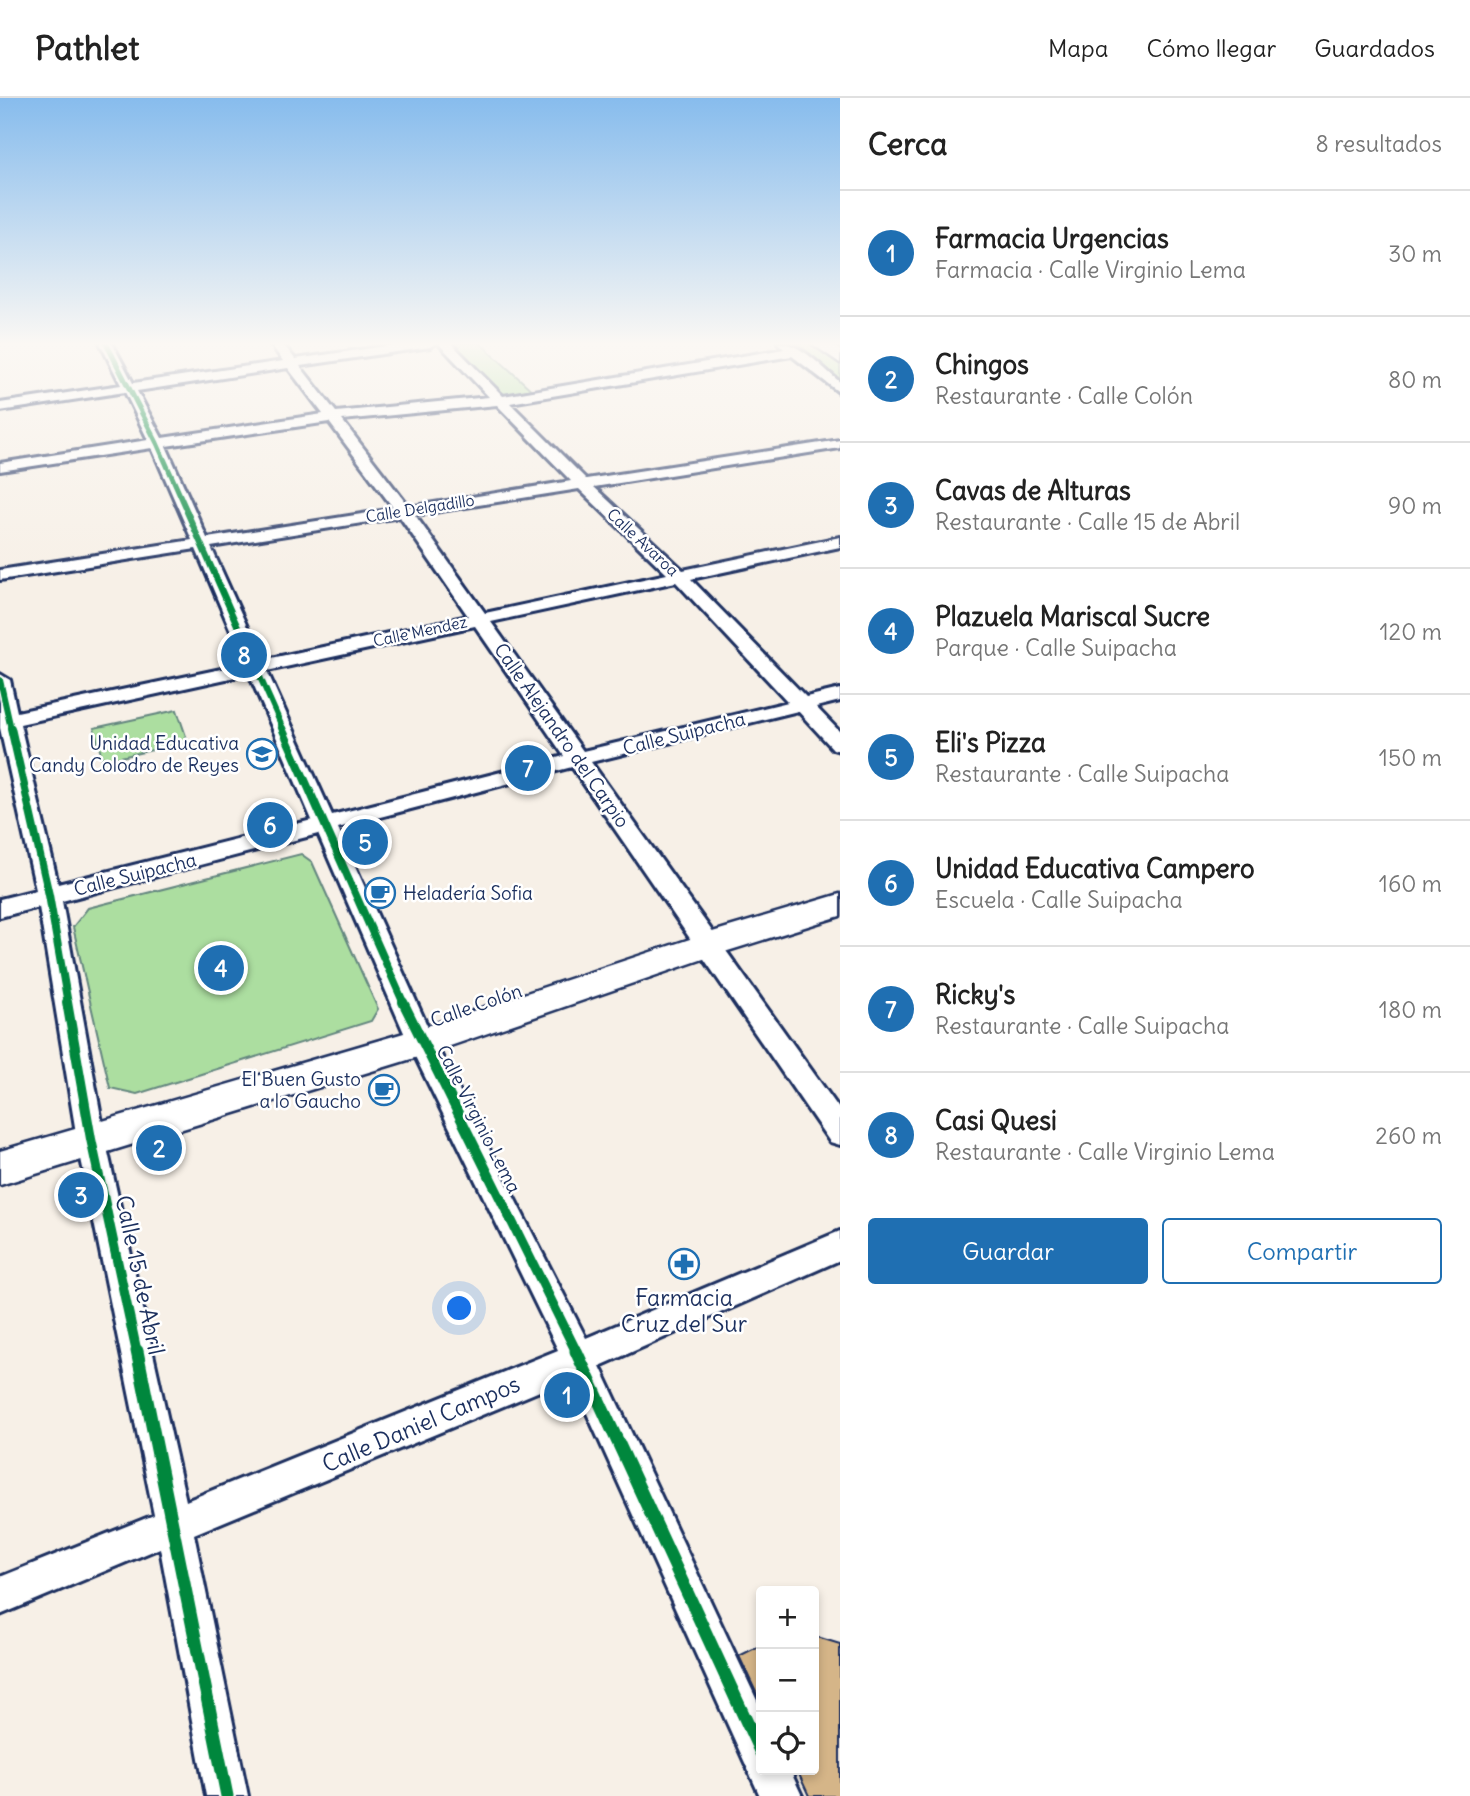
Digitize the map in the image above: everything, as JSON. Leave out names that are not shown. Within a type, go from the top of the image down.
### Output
[{"type":"main road","name":"Calle Colón","points":[[0,1168],[421,1042],[710,944],[840,905]]},
{"type":"street","name":"Calle Virginio Lema","points":[[147,422],[421,1042],[579,1358],[756,1742]]},
{"type":"street","points":[[0,467],[296,422]]},
{"type":"street","name":"Calle Alejandro del Carpio","points":[[335,422],[404,511],[840,1133]]},
{"type":"street","name":"Calle Avaroa","points":[[523,422],[581,483],[679,576],[840,744]]},
{"type":"street","name":"Calle Delgadillo","points":[[0,575],[840,444]]},
{"type":"street","name":"Calle Mendez","points":[[4,721],[840,542]]},
{"type":"street","name":"Calle 15 de Abril","points":[[0,680],[4,721],[49,895],[91,1139],[174,1526],[227,1796]]},
{"type":"street","name":"Calle Suipacha","points":[[0,908],[577,759],[840,695]]},
{"type":"street","name":"Calle Daniel Campos","points":[[0,1596],[579,1358],[840,1245]]},
{"type":"street","points":[[771,1775],[781,1796]]},
{"type":"green space","points":[[177,710],[188,742],[103,761],[94,728]]},
{"type":"green space","points":[[301,854],[312,862],[378,1009],[371,1021],[137,1094],[110,1088],[73,927],[88,908]]},
{"type":"building","points":[[819,1638],[840,1644],[840,1796],[809,1796],[799,1775],[819,1775]]},
{"type":"building","points":[[756,1648],[756,1692],[739,1656]]},
{"type":"cycle path","points":[[146,422],[421,1042],[579,1358],[756,1742]]},
{"type":"cycle path","points":[[0,680],[49,895],[91,1139],[174,1526],[227,1796]]},
{"type":"place","name":"Casi Quesi","points":[[244,655]]},
{"type":"place","name":"Unidad Educativa Candy Colodro de Reyes","points":[[262,754]]},
{"type":"place","name":"Ricky's","points":[[528,768]]},
{"type":"place","name":"Unidad Educativa Campero","points":[[270,825]]},
{"type":"place","name":"Eli's Pizza","points":[[365,842]]},
{"type":"place","name":"Heladería Sofia","points":[[380,893]]},
{"type":"place","name":"Plazuela Mariscal Sucre","points":[[221,968]]},
{"type":"place","name":"El Buen Gusto a lo Gaucho","points":[[384,1090]]},
{"type":"place","name":"Chingos","points":[[159,1148]]},
{"type":"place","name":"Cavas de Alturas","points":[[81,1195]]},
{"type":"place","name":"Farmacia Cruz del Sur","points":[[684,1264]]},
{"type":"place","name":"Farmacia Urgencias","points":[[567,1395]]}]
